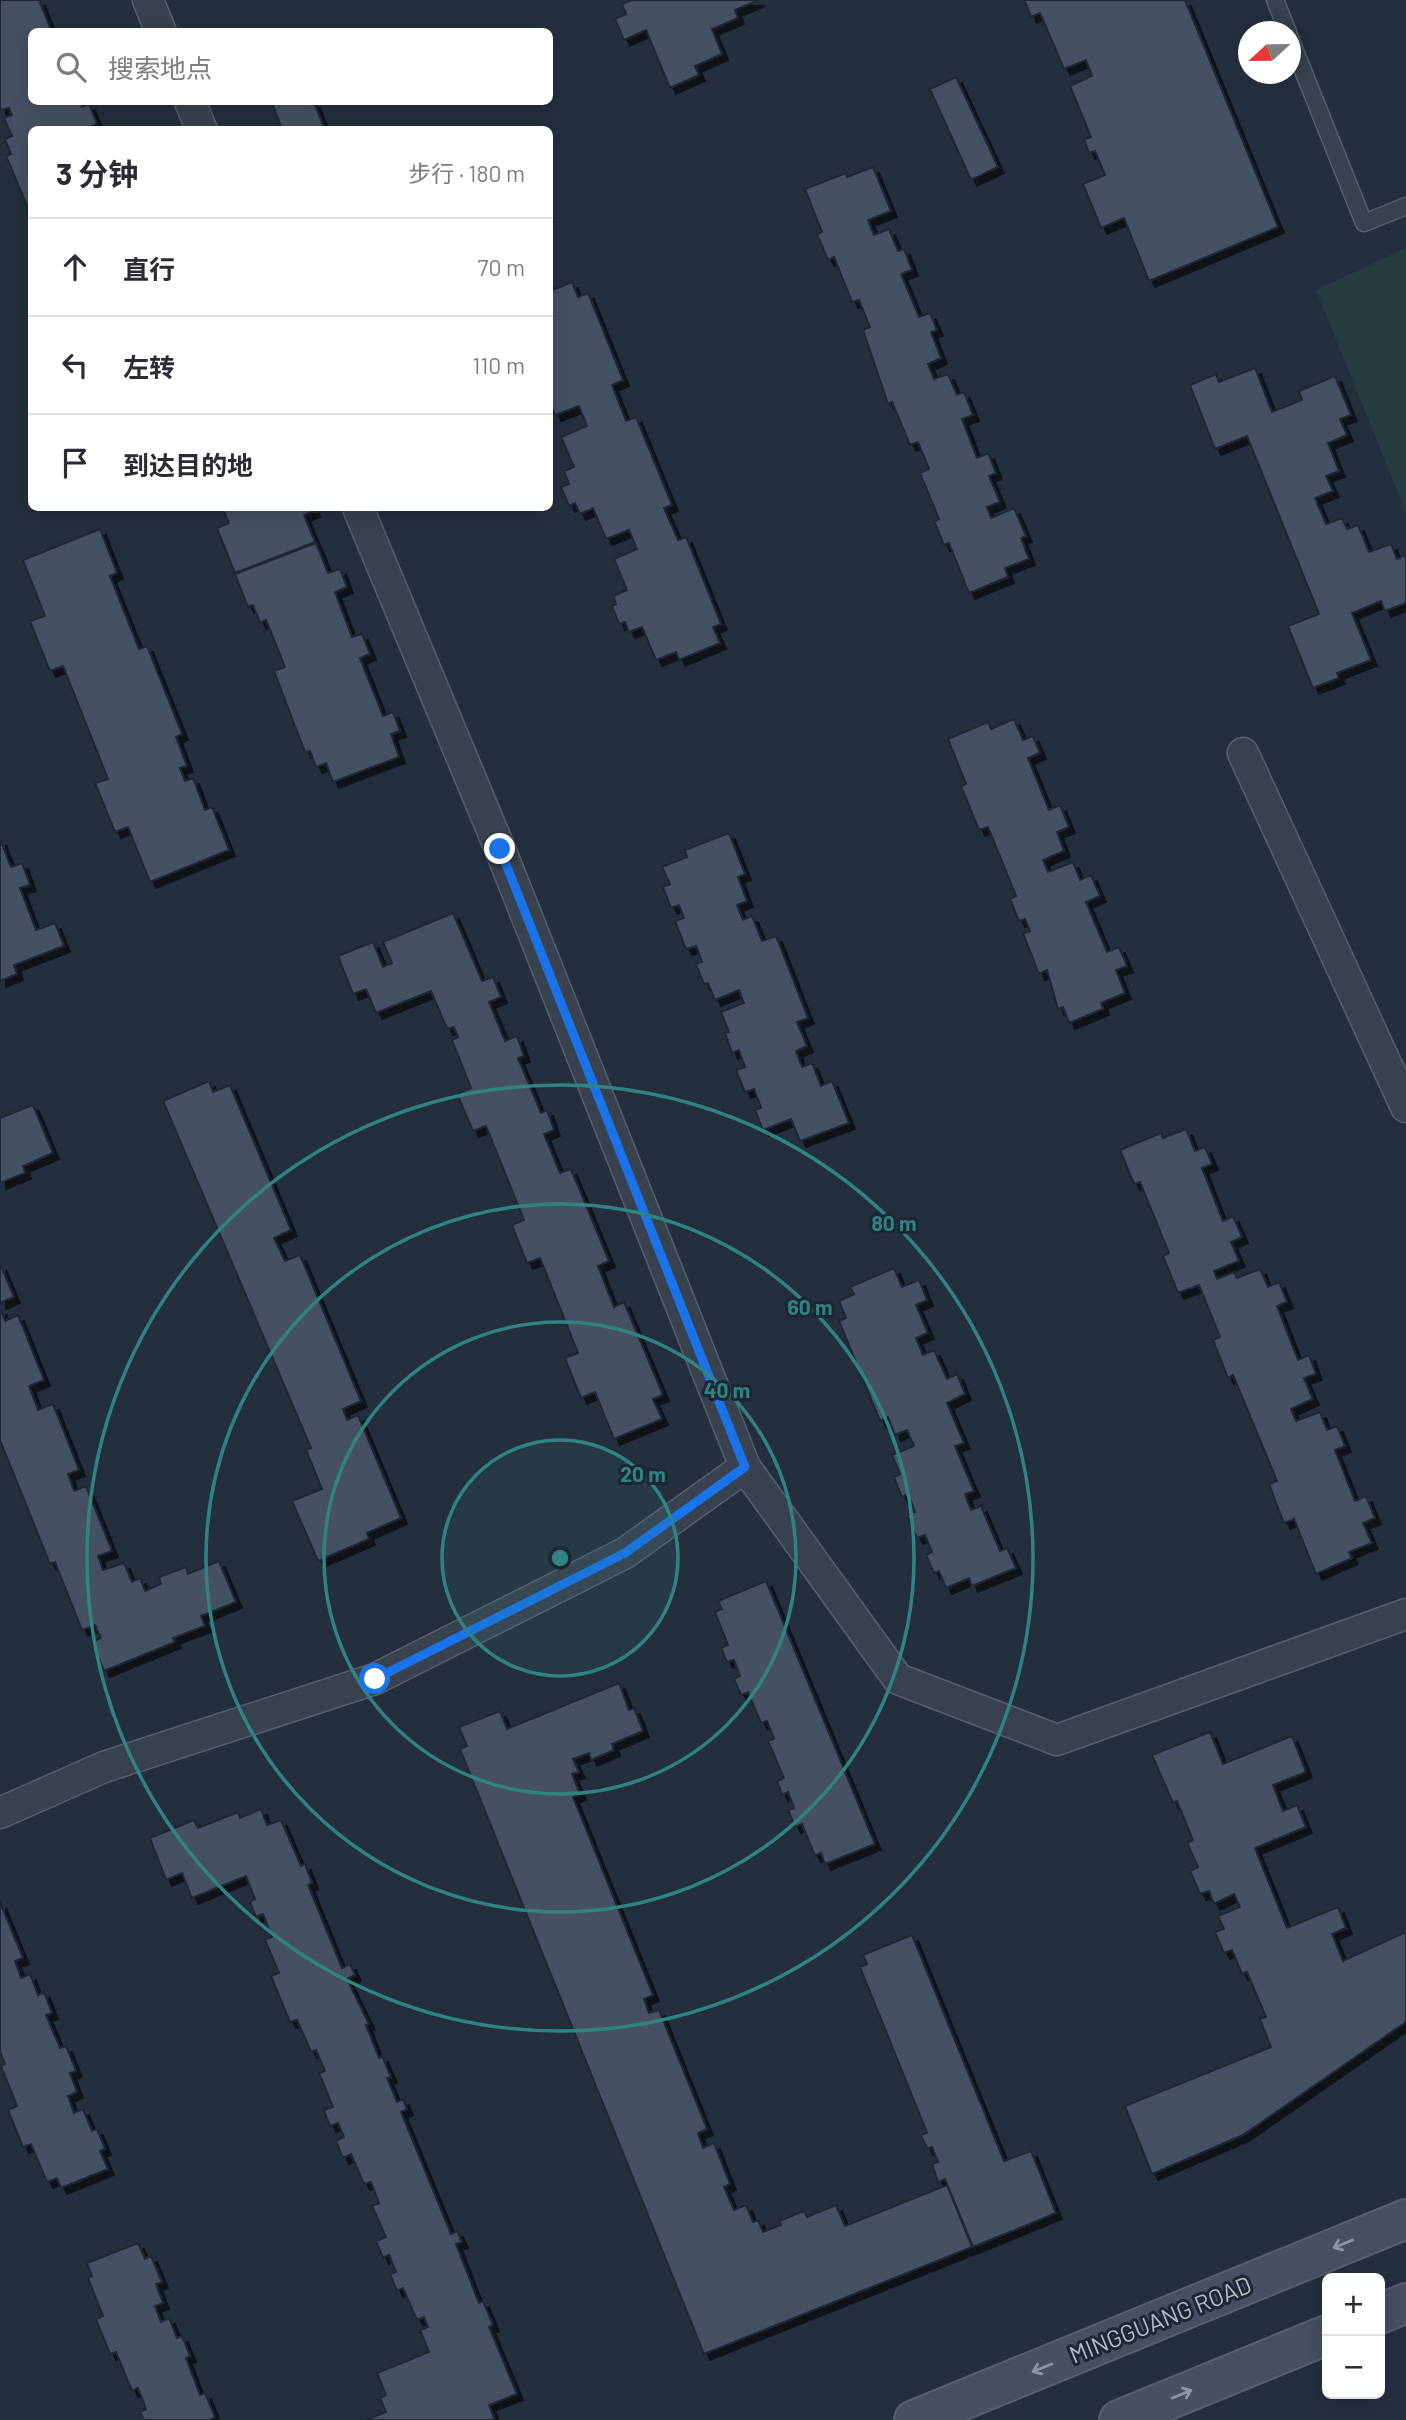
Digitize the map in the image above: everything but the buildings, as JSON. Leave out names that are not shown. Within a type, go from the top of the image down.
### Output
[{"type":"main road","name":"MINGGUANG ROAD","points":[[914,2420],[1406,2219]]},
{"type":"main road","points":[[1385,2312],[1406,2303]]},
{"type":"main road","points":[[1119,2420],[1325,2336]]},
{"type":"street","points":[[148,0],[159,28]]},
{"type":"street","points":[[191,105],[200,126]]},
{"type":"street","points":[[359,511],[500,849],[745,1467],[898,1679],[1057,1740],[1406,1614]]},
{"type":"street","points":[[1244,753],[1406,1107]]},
{"type":"street","points":[[0,1813],[104,1767],[375,1679],[625,1553],[745,1467]]},
{"type":"lane","points":[[1275,0],[1284,21]]},
{"type":"lane","points":[[1301,66],[1364,223],[1406,206]]},
{"type":"green space","points":[[1406,248],[1406,513],[1316,290]]},
{"type":"route","points":[[375,1679],[625,1553],[745,1467],[500,849]]}]
